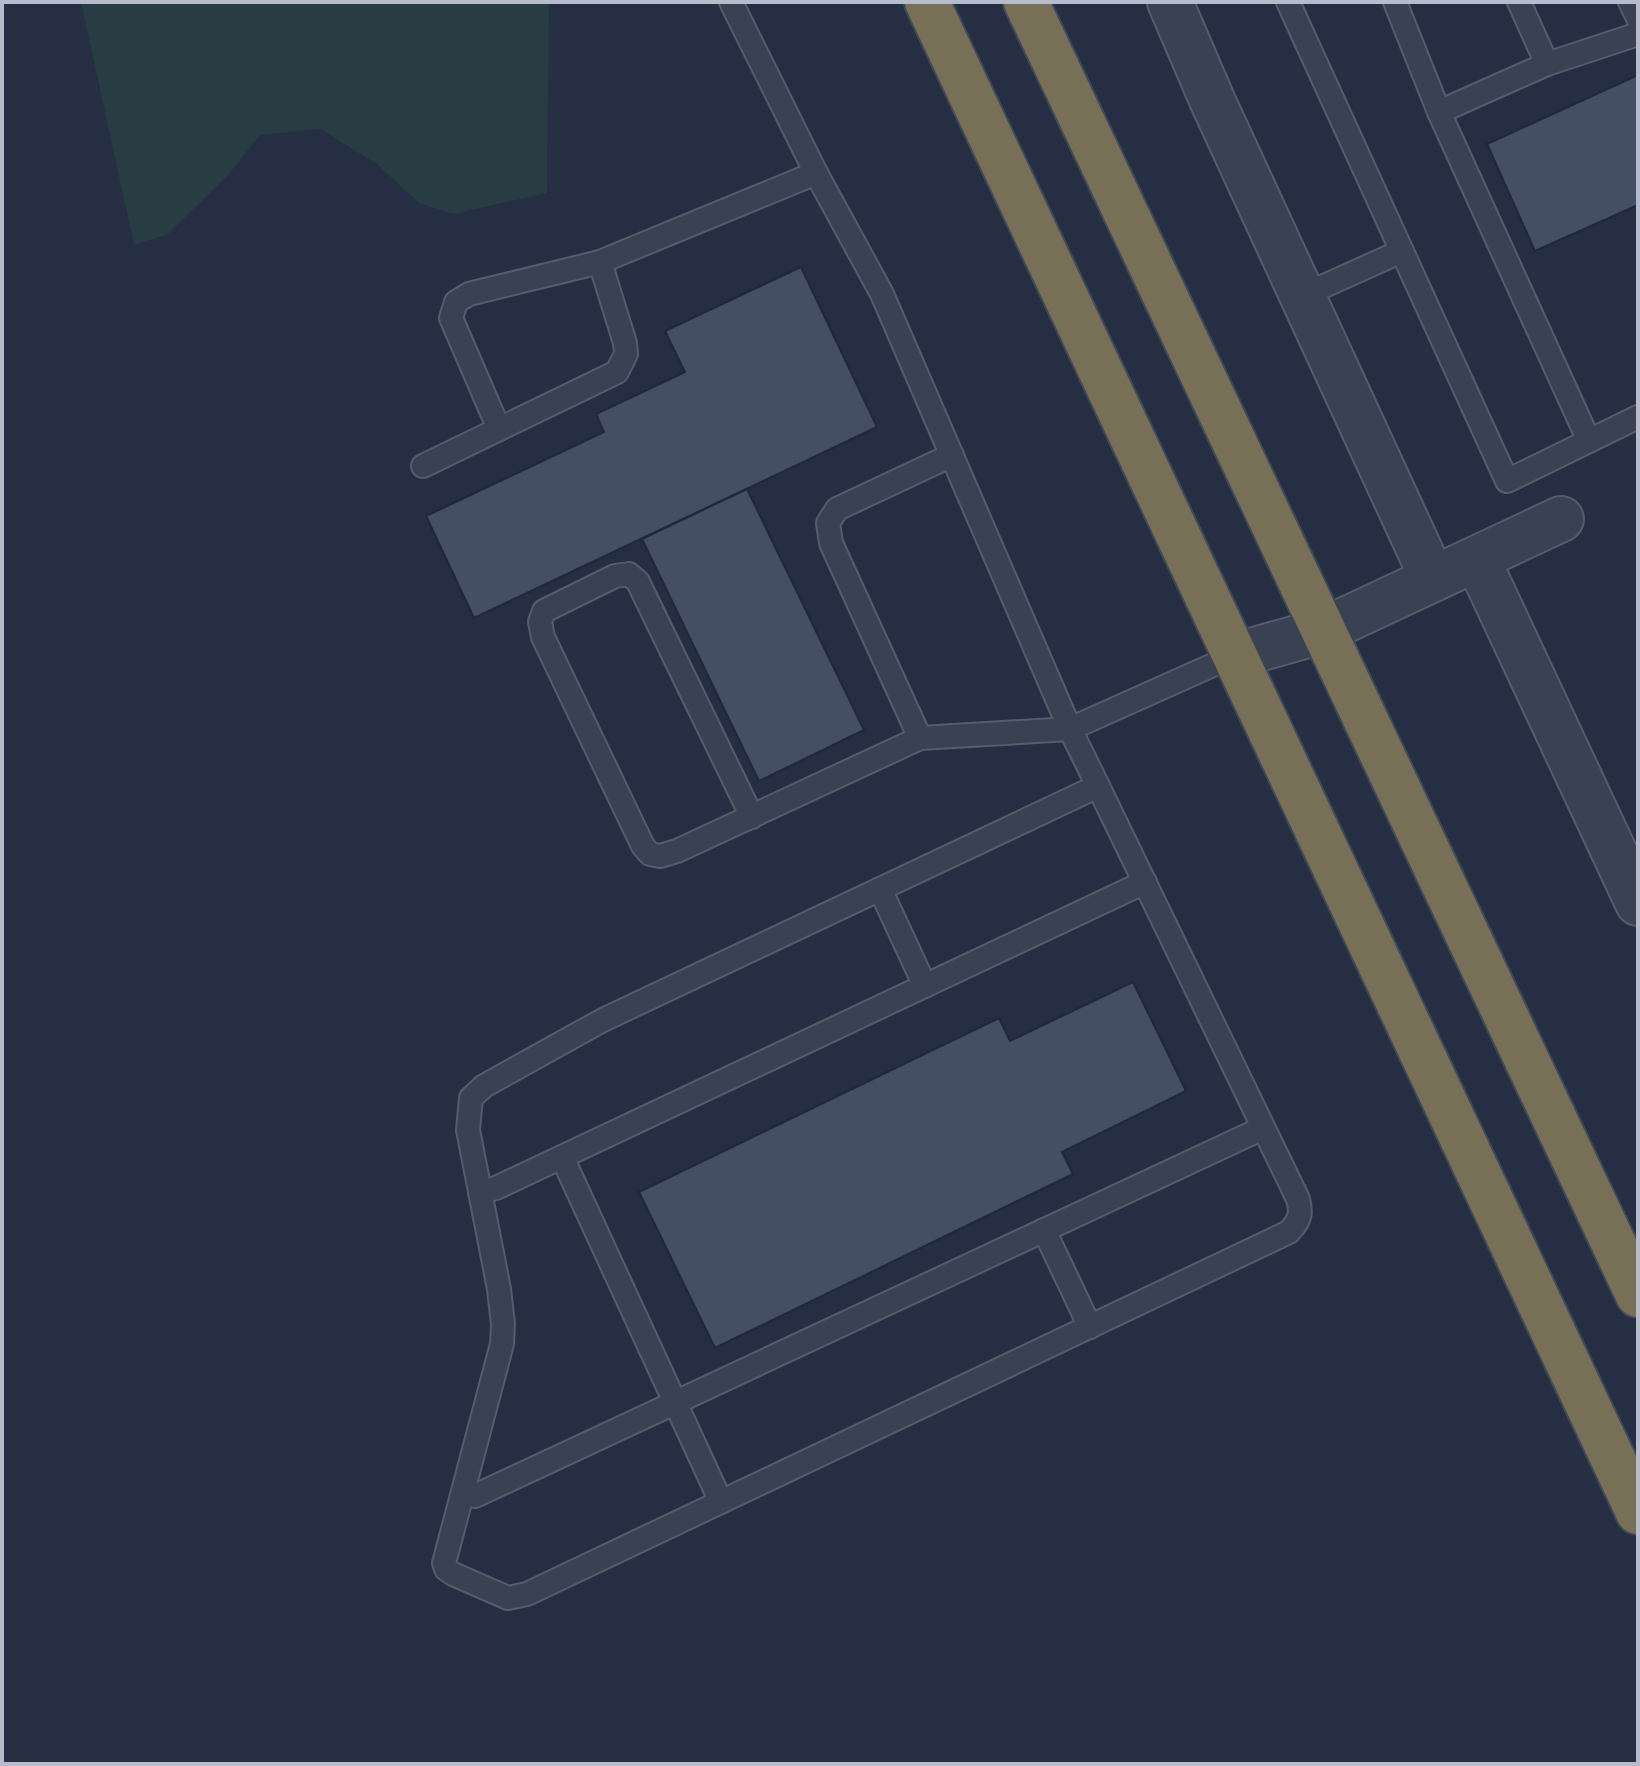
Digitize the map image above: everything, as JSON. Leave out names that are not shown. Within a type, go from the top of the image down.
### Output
[{"type":"highway","points":[[927,2],[1638,1512]]},
{"type":"highway","points":[[1026,2],[1638,1295]]},
{"type":"street","points":[[1170,2],[1433,579]]},
{"type":"street","points":[[1233,656],[1322,631],[1561,519]]},
{"type":"street","points":[[1477,559],[1638,903]]},
{"type":"lane","points":[[731,2],[816,173],[882,294],[1070,729],[1098,786],[1145,882],[1298,1199],[1301,1212],[1298,1223],[1289,1232],[527,1594],[508,1598],[446,1569],[444,1563],[502,1344],[499,1289],[468,1130],[471,1098],[484,1086],[603,1020],[1098,786]]},
{"type":"lane","points":[[1288,2],[1507,481],[1638,417]]},
{"type":"lane","points":[[1395,2],[1439,112],[1589,441]]},
{"type":"lane","points":[[1519,2],[1547,64]]},
{"type":"lane","points":[[1630,2],[1638,18]]},
{"type":"lane","points":[[1439,112],[1547,64],[1638,34]]},
{"type":"lane","points":[[499,429],[451,318],[456,302],[469,294],[600,262],[816,173]]},
{"type":"lane","points":[[1302,296],[1402,251]]},
{"type":"lane","points":[[423,466],[617,372],[626,354],[625,343],[600,262]]},
{"type":"lane","points":[[920,738],[831,543],[828,523],[837,509],[952,455]]},
{"type":"lane","points":[[752,817],[638,582],[629,574],[615,576],[544,611],[540,622],[543,637],[643,846],[650,854],[660,856],[752,817],[920,738],[1070,729],[1233,656]]},
{"type":"lane","points":[[480,1192],[496,1188],[1145,882]]},
{"type":"lane","points":[[880,889],[925,986]]},
{"type":"lane","points":[[463,1493],[475,1496],[1263,1128]]},
{"type":"lane","points":[[562,1157],[721,1502]]},
{"type":"lane","points":[[1044,1230],[1090,1327]]},
{"type":"shaded area","points":[[81,2],[549,2],[547,193],[453,214],[419,203],[378,165],[321,129],[260,135],[229,174],[168,234],[134,245]]},
{"type":"building","points":[[1638,75],[1638,205],[1535,251],[1487,144]]},
{"type":"building","points":[[801,267],[877,427],[474,618],[426,516],[604,432],[596,414],[685,372],[665,331]]},
{"type":"building","points":[[747,489],[864,730],[759,781],[642,539]]},
{"type":"building","points":[[1133,982],[1186,1091],[1062,1152],[1073,1174],[715,1348],[639,1192],[999,1018],[1010,1041]]}]
